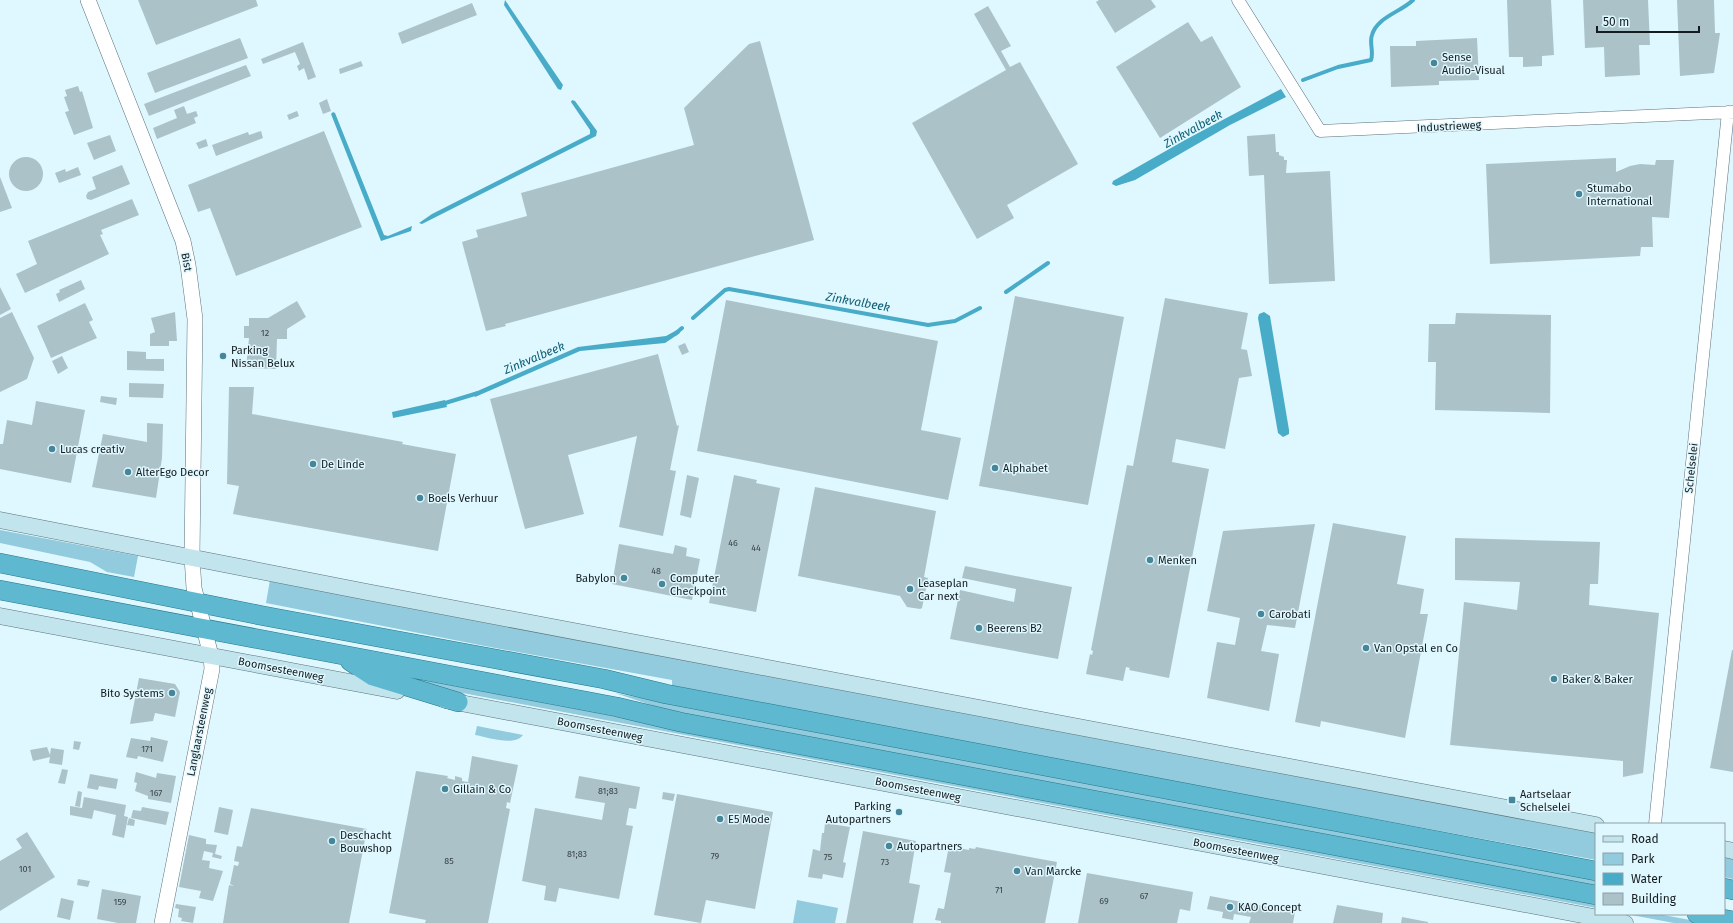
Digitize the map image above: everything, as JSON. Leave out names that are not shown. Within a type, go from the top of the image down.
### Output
[{"type":"highway","points":[[3,562],[197,603],[604,679],[666,694],[1595,871]]},
{"type":"highway","points":[[0,590],[610,706],[696,725],[1595,895]]},
{"type":"highway","points":[[341,655],[373,676],[458,702]]},
{"type":"highway","points":[[1703,915],[1733,920]]},
{"type":"main road","points":[[0,520],[192,549],[359,591],[1595,825]]},
{"type":"main road","name":"Boomsesteenweg","points":[[0,616],[1625,923]]},
{"type":"street","name":"Bist","points":[[88,0],[176,220],[188,265],[195,319],[192,549]]},
{"type":"street","name":"Industrieweg","points":[[1238,0],[1320,131],[1730,112]]},
{"type":"street","name":"Schelselei","points":[[1655,823],[1730,112]]},
{"type":"street","name":"Langlaarsteenweg","points":[[162,923],[212,669],[211,656],[194,588],[192,549]]},
{"type":"green space","points":[[0,530],[138,556],[134,577],[107,572],[90,562],[0,543]]},
{"type":"green space","points":[[270,580],[1595,832],[1595,860],[672,688],[672,680],[490,647],[266,603]]},
{"type":"green space","points":[[406,677],[1595,902],[1595,908],[405,682]]},
{"type":"green space","points":[[615,693],[1595,879],[1595,886],[678,714]]},
{"type":"green space","points":[[477,726],[523,735],[519,739],[507,741],[494,739],[475,735]]},
{"type":"green space","points":[[1725,857],[1733,858],[1733,879],[1725,877]]},
{"type":"green space","points":[[797,900],[838,908],[835,923],[793,923]]},
{"type":"green space","points":[[1631,915],[1663,915],[1706,923],[1674,923]]},
{"type":"water","points":[[505,0],[563,85],[561,90],[558,89],[504,5]]},
{"type":"water","points":[[1281,89],[1286,97],[1230,125],[1135,180],[1116,186],[1112,184],[1113,181],[1185,140]]},
{"type":"water","points":[[572,100],[575,101],[597,131],[596,136],[422,224],[419,223],[432,214],[590,134],[590,130],[571,102]]},
{"type":"water","points":[[333,112],[335,113],[384,235],[388,236],[412,226],[411,231],[381,241],[331,114]]},
{"type":"water","points":[[1264,312],[1270,316],[1289,430],[1289,434],[1283,437],[1278,433],[1258,318],[1259,314]]},
{"type":"water","points":[[677,330],[680,333],[665,343],[580,351],[475,397],[473,393],[578,347],[666,336]]},
{"type":"water","points":[[445,400],[447,407],[393,418],[392,412]]},
{"type":"building","points":[[138,0],[256,0],[258,6],[156,45]]},
{"type":"building","points":[[1099,0],[1151,0],[1156,7],[1115,33],[1096,2]]},
{"type":"building","points":[[1507,0],[1551,0],[1554,55],[1542,56],[1542,66],[1523,67],[1523,57],[1509,57]]},
{"type":"building","points":[[1583,0],[1648,0],[1650,45],[1639,45],[1640,75],[1605,77],[1604,47],[1585,48]]},
{"type":"building","points":[[1677,0],[1714,0],[1715,33],[1720,33],[1714,73],[1680,76]]},
{"type":"building","points":[[472,3],[477,15],[402,44],[398,33]]},
{"type":"building","points":[[988,6],[1011,46],[1001,51],[1010,67],[1020,62],[1078,164],[1007,205],[1014,218],[977,239],[912,123],[1006,70],[974,14]]},
{"type":"building","points":[[1188,22],[1201,42],[1212,36],[1241,87],[1160,138],[1116,67]]},
{"type":"building","points":[[240,38],[248,58],[155,93],[147,73]]},
{"type":"building","name":"Sense Audio-Visual","points":[[1477,38],[1479,80],[1439,81],[1439,85],[1391,87],[1390,46],[1416,46],[1416,41]]},
{"type":"building","points":[[760,41],[814,240],[505,324],[506,326],[486,331],[462,242],[478,237],[476,230],[527,216],[521,193],[694,145],[684,108],[749,44]]},
{"type":"building","points":[[303,42],[316,77],[308,80],[304,68],[299,71],[297,66],[300,64],[295,52],[263,64],[261,59]]},
{"type":"building","points":[[361,61],[363,66],[340,74],[339,69]]},
{"type":"building","points":[[246,65],[251,76],[149,116],[144,104]]},
{"type":"building","points":[[78,86],[80,92],[82,91],[93,128],[74,135],[65,112],[69,111],[64,97],[67,96],[65,90]]},
{"type":"building","points":[[327,99],[331,111],[323,114],[319,103]]},
{"type":"building","points":[[184,106],[187,114],[196,111],[198,116],[194,118],[196,123],[157,139],[153,128],[177,118],[174,110]]},
{"type":"building","points":[[297,111],[299,116],[289,120],[287,115]]},
{"type":"building","points":[[261,131],[263,138],[216,156],[212,145],[248,132],[249,135]]},
{"type":"building","points":[[324,131],[362,227],[236,276],[210,208],[198,212],[188,185]]},
{"type":"building","points":[[1275,134],[1276,152],[1279,152],[1279,155],[1284,157],[1284,160],[1287,160],[1286,173],[1330,171],[1335,281],[1269,284],[1264,175],[1249,176],[1247,136]]},
{"type":"building","points":[[110,135],[116,151],[94,160],[87,143]]},
{"type":"building","points":[[206,139],[208,146],[199,149],[196,143]]},
{"type":"building","points":[[23,157],[29,157],[38,162],[42,168],[42,180],[38,186],[29,191],[23,191],[14,186],[9,177],[9,171],[14,162]]},
{"type":"building","name":"Stumabo International","points":[[1616,158],[1616,172],[1630,166],[1640,164],[1655,165],[1656,160],[1674,160],[1669,218],[1652,217],[1653,247],[1641,247],[1640,256],[1490,264],[1486,164]]},
{"type":"building","points":[[122,165],[130,184],[91,200],[87,199],[86,196],[88,192],[96,189],[92,177]]},
{"type":"building","points":[[78,167],[81,175],[59,183],[55,173],[65,169],[66,172]]},
{"type":"building","points":[[0,177],[12,208],[0,212]]},
{"type":"building","points":[[132,199],[139,215],[101,230],[103,234],[100,235],[109,254],[25,293],[16,274],[37,264],[28,241]]},
{"type":"building","points":[[81,280],[85,289],[59,302],[56,294],[60,292],[59,290]]},
{"type":"building","points":[[0,287],[11,309],[0,315]]},
{"type":"building","points":[[1015,296],[1124,317],[1088,505],[979,486]]},
{"type":"building","name":"Menken","points":[[1165,298],[1248,313],[1241,349],[1247,350],[1252,376],[1239,378],[1225,449],[1176,439],[1172,462],[1209,469],[1169,678],[1129,670],[1130,668],[1126,667],[1123,681],[1086,674],[1090,654],[1092,655],[1093,651],[1091,650],[1127,465],[1133,466]]},
{"type":"building","points":[[726,300],[938,341],[921,430],[961,438],[948,500],[697,451]]},
{"type":"building","points":[[297,301],[306,317],[287,329],[287,339],[277,339],[276,369],[246,368],[249,338],[244,338],[244,326],[249,326],[249,318],[268,318]]},
{"type":"building","points":[[85,303],[93,320],[89,322],[97,338],[51,358],[37,326]]},
{"type":"building","points":[[12,312],[34,358],[27,379],[0,392],[0,318]]},
{"type":"building","points":[[175,312],[177,341],[169,341],[169,346],[150,346],[150,334],[155,332],[151,318]]},
{"type":"building","points":[[1456,313],[1551,315],[1550,413],[1435,410],[1436,362],[1428,362],[1429,324],[1455,324]]},
{"type":"building","points":[[685,343],[689,352],[682,355],[678,346]]},
{"type":"building","points":[[127,351],[146,352],[146,359],[164,359],[164,371],[127,370]]},
{"type":"building","points":[[658,354],[677,426],[679,425],[670,470],[676,471],[663,536],[619,527],[637,436],[568,455],[584,514],[525,529],[490,399]]},
{"type":"building","points":[[62,356],[68,368],[58,374],[52,361]]},
{"type":"building","points":[[129,383],[164,384],[163,398],[129,397]]},
{"type":"building","name":"De Linde","points":[[229,387],[254,387],[252,414],[403,442],[402,444],[456,454],[438,551],[233,514],[239,486],[227,484]]},
{"type":"building","points":[[101,396],[117,398],[116,405],[100,402]]},
{"type":"building","name":"Lucas creativ","points":[[36,401],[85,410],[71,483],[0,469],[0,444],[3,444],[7,420],[32,425]]},
{"type":"building","name":"AlterEgo Decor","points":[[147,423],[163,424],[162,458],[156,498],[92,487],[103,434],[147,442]]},
{"type":"building","points":[[687,475],[699,478],[691,518],[680,515]]},
{"type":"building","points":[[734,475],[757,480],[756,483],[780,488],[756,612],[709,603]]},
{"type":"building","points":[[815,487],[936,511],[924,577],[928,578],[922,608],[907,607],[900,596],[798,576]]},
{"type":"building","name":"Van Opstal en Co","points":[[1333,523],[1406,536],[1397,584],[1424,589],[1420,614],[1428,614],[1405,738],[1321,721],[1320,727],[1295,722]]},
{"type":"building","name":"Carobati","points":[[1315,524],[1295,628],[1267,625],[1261,651],[1279,654],[1269,711],[1207,698],[1217,642],[1235,645],[1240,618],[1207,611],[1223,531]]},
{"type":"building","name":"Baker & Baker","points":[[1455,538],[1600,542],[1598,584],[1590,584],[1589,605],[1659,613],[1643,773],[1623,777],[1623,761],[1450,745],[1464,602],[1517,610],[1520,582],[1455,580]]},
{"type":"building","points":[[619,544],[673,554],[675,545],[687,548],[686,556],[700,559],[692,600],[612,584]]},
{"type":"building","points":[[965,566],[1072,587],[1058,659],[950,639],[960,590],[1014,602],[1016,589],[962,578]]},
{"type":"building","points":[[1733,650],[1733,772],[1710,768]]},
{"type":"building","points":[[139,678],[175,684],[180,692],[175,717],[155,713],[153,721],[130,724]]},
{"type":"building","points":[[151,737],[168,741],[163,762],[138,756],[137,759],[126,757],[131,738],[150,741]]},
{"type":"building","points":[[74,741],[81,742],[79,750],[73,749]]},
{"type":"building","points":[[47,747],[50,755],[51,748],[64,750],[62,765],[49,763],[50,757],[33,761],[30,750]]},
{"type":"building","points":[[472,756],[518,765],[510,803],[507,802],[506,808],[510,809],[488,923],[425,923],[426,920],[389,913],[416,771],[448,776],[447,778],[455,780],[455,776],[462,778],[462,781],[468,782]]},
{"type":"building","points":[[62,769],[68,770],[65,784],[58,783]]},
{"type":"building","points":[[136,772],[156,778],[157,773],[176,776],[171,803],[148,799],[148,796],[135,791],[137,783],[134,782]]},
{"type":"building","points":[[90,774],[118,779],[116,789],[99,786],[98,790],[87,788]]},
{"type":"building","points":[[579,776],[640,787],[636,809],[629,808],[626,825],[633,826],[619,899],[559,888],[556,902],[544,900],[546,886],[522,881],[535,808],[602,820],[605,803],[575,798]]},
{"type":"building","points":[[78,791],[82,792],[80,807],[75,806]]},
{"type":"building","points":[[663,792],[675,794],[673,801],[662,799]]},
{"type":"building","points":[[677,794],[773,812],[755,909],[706,900],[701,923],[654,915]]},
{"type":"building","points":[[84,797],[126,805],[124,816],[128,817],[124,838],[112,835],[116,815],[94,810],[92,819],[70,815],[70,806],[82,808]]},
{"type":"building","points":[[142,807],[169,812],[166,825],[131,818],[133,810],[141,811]]},
{"type":"building","points":[[219,807],[233,810],[228,835],[214,832]]},
{"type":"building","points":[[251,808],[367,829],[349,923],[223,923],[229,885],[234,886],[230,884],[234,865],[238,866],[239,862],[234,861],[237,846],[242,847]]},
{"type":"building","points":[[129,818],[135,820],[134,826],[127,825]]},
{"type":"building","points":[[825,823],[850,827],[843,862],[846,863],[843,878],[823,874],[822,879],[808,877],[813,849],[820,851]]},
{"type":"building","points":[[863,831],[916,841],[909,883],[920,885],[913,923],[846,923]]},
{"type":"building","points":[[27,832],[55,877],[0,911],[0,861],[22,848],[16,839]]},
{"type":"building","points":[[189,835],[206,839],[206,844],[217,845],[215,854],[222,856],[221,859],[212,857],[213,853],[204,851],[202,860],[210,861],[209,868],[223,871],[213,901],[199,898],[201,891],[179,887]]},
{"type":"building","points":[[949,846],[969,850],[969,848],[975,849],[976,847],[1057,862],[1045,923],[941,923],[941,921],[935,920],[938,908],[944,909],[951,873],[944,872]]},
{"type":"building","points":[[1087,873],[1193,892],[1190,911],[1180,909],[1177,923],[1078,923]]},
{"type":"building","points":[[78,879],[90,881],[88,887],[77,885]]},
{"type":"building","points":[[102,889],[141,896],[136,923],[118,923],[97,919]]},
{"type":"building","points":[[1210,896],[1295,912],[1293,923],[1249,923],[1251,917],[1234,914],[1233,920],[1222,918],[1223,912],[1207,909]]},
{"type":"building","points":[[61,898],[74,901],[70,920],[57,917]]},
{"type":"building","points":[[176,904],[196,907],[193,923],[181,921],[182,918],[178,917],[179,909],[175,908]]},
{"type":"building","points":[[1337,905],[1383,913],[1382,923],[1333,923]]},
{"type":"building","points":[[1402,917],[1428,922],[1428,923],[1401,923]]},
{"type":"waterway","name":"Zinkvalbeek","points":[[1303,80],[1338,67],[1371,60],[1371,38],[1375,29],[1384,19],[1413,0]]},
{"type":"waterway","name":"Zinkvalbeek","points":[[1006,292],[1048,263]]},
{"type":"waterway","name":"Zinkvalbeek","points":[[693,318],[725,290],[729,289],[928,325],[955,321],[980,308]]},
{"type":"waterway","name":"Zinkvalbeek","points":[[675,334],[682,328]]},
{"type":"waterway","name":"Zinkvalbeek","points":[[442,404],[478,393]]},
{"type":"place","name":"Sense Audio-Visual","points":[[1434,63]]},
{"type":"place","name":"Stumabo International","points":[[1579,194]]},
{"type":"place","name":"Parking Nissan Belux","points":[[223,356]]},
{"type":"place","name":"Lucas creativ","points":[[52,449]]},
{"type":"place","name":"De Linde","points":[[313,464]]},
{"type":"place","name":"Alphabet","points":[[995,468]]},
{"type":"place","name":"AlterEgo Decor","points":[[128,472]]},
{"type":"place","name":"Boels Verhuur","points":[[420,498]]},
{"type":"place","name":"Menken","points":[[1150,560]]},
{"type":"place","name":"Babylon","points":[[624,578]]},
{"type":"place","name":"Computer Checkpoint","points":[[662,584]]},
{"type":"place","name":"Leaseplan Car next","points":[[910,589]]},
{"type":"place","name":"Carobati","points":[[1261,614]]},
{"type":"place","name":"Beerens B2","points":[[979,628]]},
{"type":"place","name":"Van Opstal en Co","points":[[1366,648]]},
{"type":"place","name":"Baker & Baker","points":[[1554,679]]},
{"type":"place","name":"Bito Systems","points":[[172,693]]},
{"type":"place","name":"Gillain & Co","points":[[445,789]]},
{"type":"place","name":"Aartselaar Schelselei","points":[[1512,800]]},
{"type":"place","name":"Parking Autopartners","points":[[899,812]]},
{"type":"place","name":"E5 Mode","points":[[720,819]]},
{"type":"place","name":"Deschacht Bouwshop","points":[[332,841]]},
{"type":"place","name":"Autopartners","points":[[889,846]]},
{"type":"place","name":"Van Marcke","points":[[1017,871]]},
{"type":"place","name":"KAO Concept","points":[[1230,907]]}]
